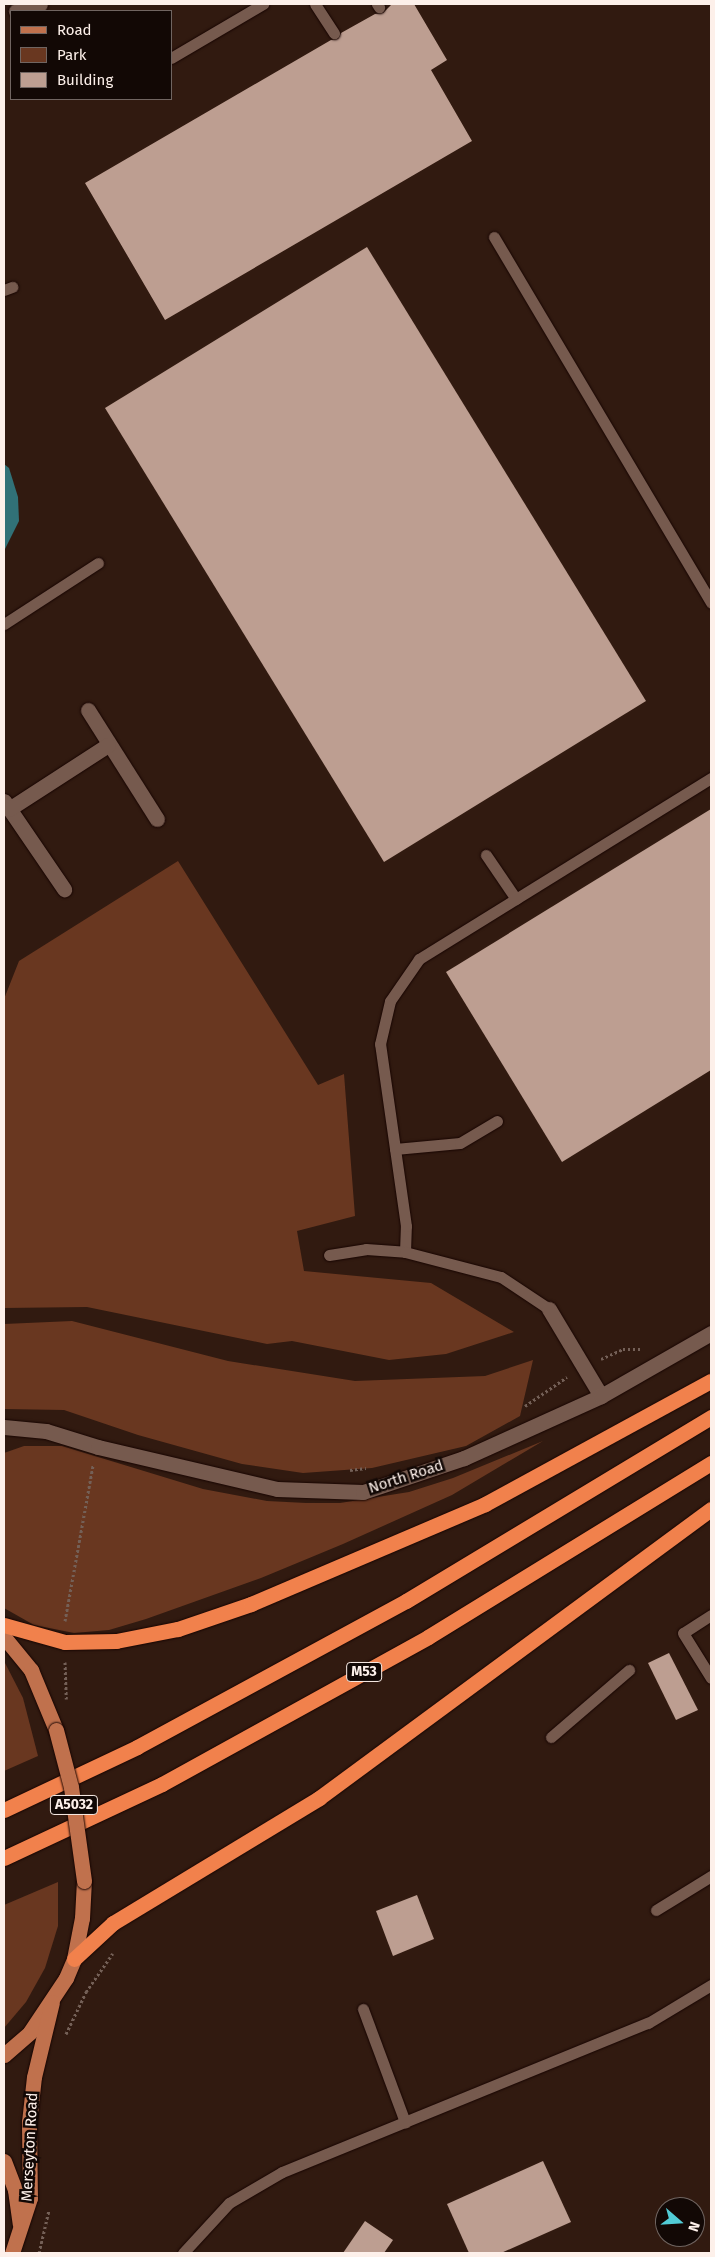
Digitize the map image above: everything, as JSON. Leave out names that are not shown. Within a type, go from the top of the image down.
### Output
[{"type":"highway","points":[[4,1625],[65,1642],[116,1641],[178,1629],[251,1604],[485,1504],[711,1381]]},
{"type":"highway","points":[[4,1810],[137,1747],[406,1601],[711,1417]]},
{"type":"highway","name":"M53","points":[[4,1858],[162,1784],[428,1637],[711,1463]]},
{"type":"highway","points":[[74,1960],[113,1923],[319,1798],[711,1509]]},
{"type":"main road","name":"A5032","points":[[4,1636],[30,1670],[56,1730],[71,1786],[84,1881],[82,1918],[74,1960],[52,2002],[30,2032],[4,2055]]},
{"type":"main road","name":"Merseyton Road","points":[[12,2253],[21,2233],[30,2198],[29,2122],[34,2077],[52,2002]]},
{"type":"main road","name":"Merseyton Road","points":[[4,2161],[15,2190],[21,2233]]},
{"type":"street","points":[[19,10],[40,4]]},
{"type":"street","points":[[88,710],[108,745],[156,819]]},
{"type":"street","points":[[64,888],[6,805],[108,745]]},
{"type":"street","points":[[549,1309],[601,1396]]},
{"type":"street","name":"North Road","points":[[4,1438],[10,1428],[46,1431],[98,1447],[277,1489],[363,1492],[464,1458],[601,1396],[711,1332]]},
{"type":"lane","points":[[172,57],[263,4]]},
{"type":"lane","points":[[315,4],[334,33]]},
{"type":"lane","points":[[494,237],[711,603]]},
{"type":"lane","points":[[4,624],[98,563]]},
{"type":"lane","points":[[405,1252],[406,1226],[380,1044],[390,1001],[419,959],[711,778]]},
{"type":"lane","points":[[486,855],[516,899]]},
{"type":"lane","points":[[395,1149],[460,1143],[498,1121]]},
{"type":"lane","points":[[329,1255],[366,1249],[405,1252],[501,1277],[549,1309]]},
{"type":"lane","points":[[711,1616],[683,1633],[711,1678]]},
{"type":"lane","points":[[551,1737],[629,1670]]},
{"type":"lane","points":[[656,1910],[711,1876]]},
{"type":"lane","points":[[184,2253],[229,2203],[282,2172],[648,2023],[711,1985]]},
{"type":"lane","points":[[363,2009],[405,2122]]},
{"type":"path","points":[[522,1410],[541,1393],[584,1367],[622,1349],[648,1349]]},
{"type":"path","points":[[66,1702],[65,1619],[87,1487],[98,1447]]},
{"type":"path","points":[[342,1470],[372,1468]]},
{"type":"path","points":[[65,2037],[86,1992],[118,1946]]},
{"type":"path","points":[[39,2253],[49,2207]]},
{"type":"green space","points":[[178,861],[318,1085],[344,1074],[355,1216],[297,1231],[304,1271],[431,1283],[514,1332],[446,1354],[389,1360],[292,1341],[267,1344],[87,1307],[4,1308],[4,999],[19,961]]},
{"type":"green space","points":[[72,1321],[228,1361],[355,1381],[485,1376],[533,1360],[520,1416],[466,1446],[372,1468],[303,1473],[242,1464],[138,1435],[64,1410],[4,1409],[4,1324]]},
{"type":"green space","points":[[543,1441],[452,1495],[343,1544],[261,1578],[146,1619],[109,1630],[74,1633],[34,1625],[4,1608],[4,1453],[24,1446],[62,1446],[203,1489],[267,1501],[340,1503],[409,1492],[453,1478]]},
{"type":"green space","points":[[4,1661],[23,1698],[38,1756],[4,1771]]},
{"type":"green space","points":[[58,1882],[58,1926],[45,1968],[26,2002],[4,2028],[4,1905]]},
{"type":"water","points":[[4,464],[9,468],[18,497],[19,521],[4,551]]},
{"type":"building","points":[[392,4],[414,4],[447,60],[431,70],[472,141],[165,320],[85,183],[331,40],[338,39],[341,33],[375,14],[383,13]]},
{"type":"building","points":[[367,247],[646,701],[384,862],[105,408]]},
{"type":"building","points":[[711,809],[711,1070],[562,1162],[446,972]]},
{"type":"building","points":[[669,1653],[698,1710],[676,1720],[648,1663]]},
{"type":"building","points":[[417,1895],[434,1939],[393,1956],[376,1911]]},
{"type":"building","points":[[543,2161],[571,2222],[501,2253],[469,2253],[447,2204]]},
{"type":"building","points":[[365,2221],[393,2240],[384,2253],[343,2253]]}]
